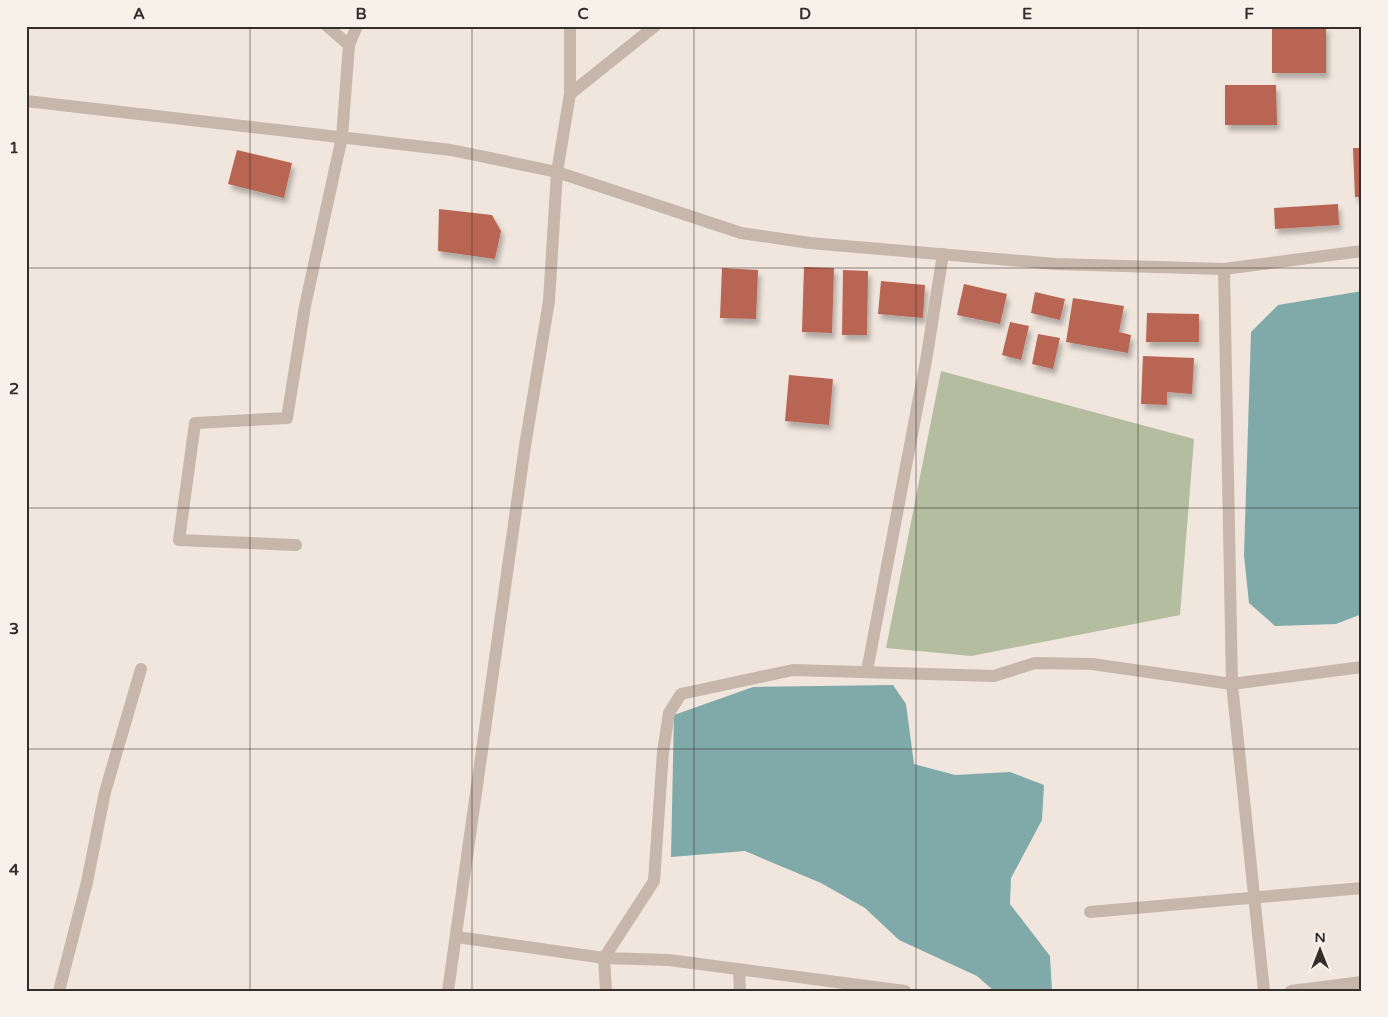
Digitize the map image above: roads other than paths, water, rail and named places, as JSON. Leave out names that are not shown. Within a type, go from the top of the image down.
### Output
[{"type":"street","points":[[327,26],[349,45]]},
{"type":"street","points":[[296,545],[179,540],[195,423],[287,418],[305,306],[342,137],[349,45],[357,26]]},
{"type":"street","points":[[448,991],[525,446],[550,301],[557,172],[570,94],[570,26]]},
{"type":"street","points":[[570,94],[655,26]]},
{"type":"street","points":[[26,101],[451,150],[557,172],[741,234],[810,243],[1056,264],[1224,269],[1362,251]]},
{"type":"street","points":[[867,671],[926,361],[943,254]]},
{"type":"street","points":[[1224,269],[1232,684],[1264,991]]},
{"type":"street","points":[[606,991],[604,958],[654,881],[663,752],[669,713],[681,694],[794,670],[994,676],[1035,663],[1092,664],[1232,684],[1362,667]]},
{"type":"street","points":[[59,991],[87,882],[105,792],[141,668]]},
{"type":"street","points":[[1090,912],[1362,888]]},
{"type":"street","points":[[457,938],[604,958],[669,960],[739,971],[905,991]]},
{"type":"street","points":[[739,971],[740,991]]},
{"type":"street","points":[[1291,991],[1362,982]]},
{"type":"water","points":[[1362,291],[1362,614],[1336,624],[1275,626],[1249,603],[1244,555],[1251,332],[1278,305]]},
{"type":"water","points":[[893,685],[906,704],[914,764],[955,775],[1010,772],[1044,785],[1042,820],[1011,878],[1010,904],[1050,956],[1052,991],[994,991],[977,976],[899,940],[865,908],[821,883],[745,851],[671,857],[674,715],[753,687]]}]
